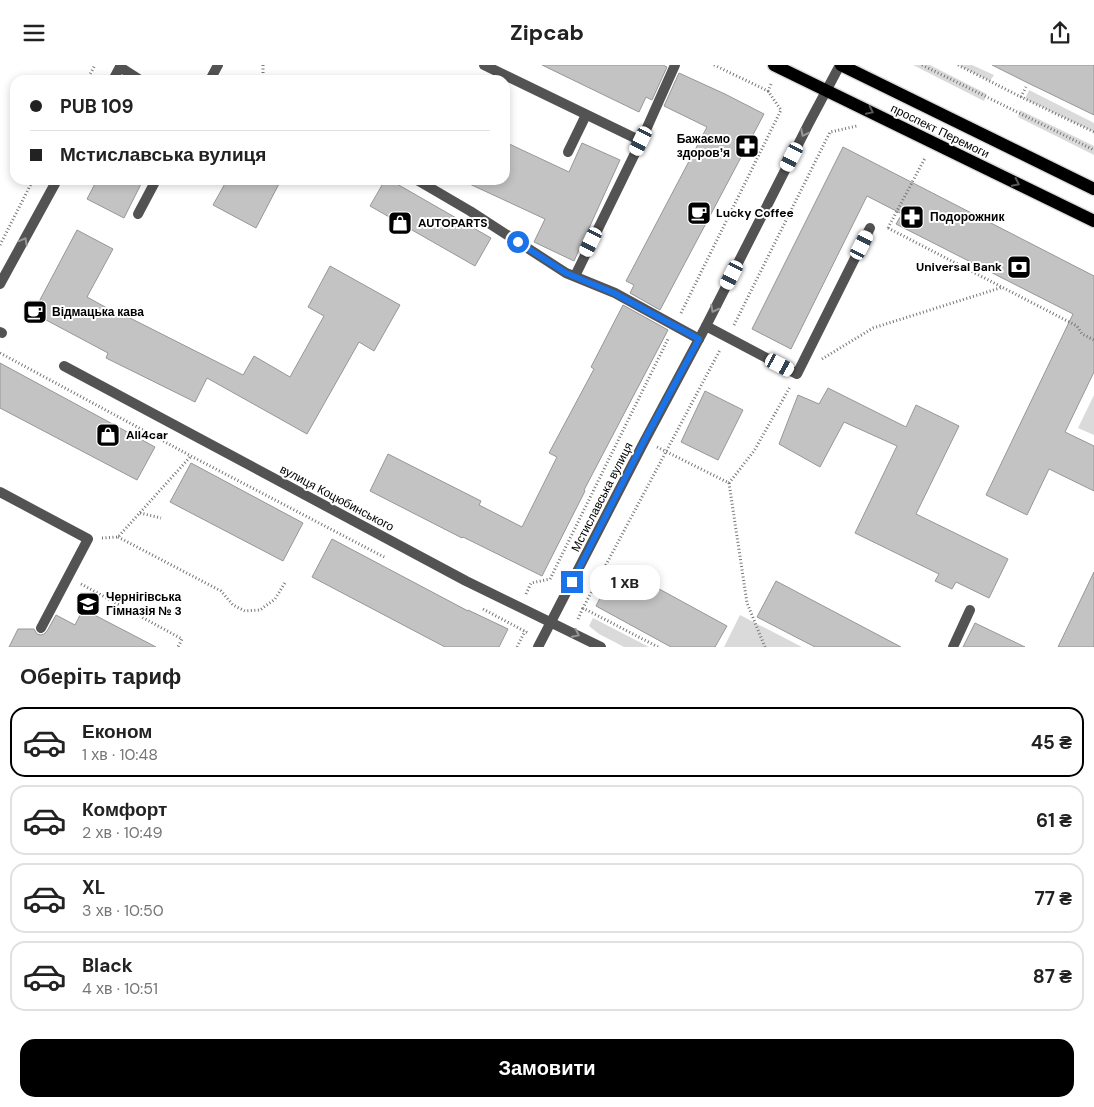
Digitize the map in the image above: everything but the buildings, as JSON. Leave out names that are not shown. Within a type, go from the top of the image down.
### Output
[{"type":"main road","name":"проспект Перемоги","points":[[774,65],[1094,221]]},
{"type":"main road","name":"проспект Перемоги","points":[[840,65],[1094,189]]},
{"type":"street","points":[[484,65],[504,75]]},
{"type":"street","points":[[575,276],[641,141],[675,65]]},
{"type":"street","name":"Мстиславська вулиця","points":[[539,644],[840,65]]},
{"type":"street","points":[[121,66],[133,75]]},
{"type":"street","points":[[510,78],[641,141]]},
{"type":"street","points":[[568,152],[586,115]]},
{"type":"street","points":[[0,284],[54,185]]},
{"type":"street","points":[[138,214],[153,185]]},
{"type":"street","points":[[426,185],[470,211],[566,273],[614,293],[699,339]]},
{"type":"street","points":[[706,326],[797,374],[870,228]]},
{"type":"street","name":"вулиця Коцюбинського","points":[[64,367],[441,568],[601,647]]},
{"type":"street","points":[[0,492],[88,539],[41,629]]},
{"type":"street","points":[[953,647],[970,610]]},
{"type":"path","points":[[520,607],[531,583],[550,579],[781,110],[768,91],[714,65]]},
{"type":"path","points":[[922,65],[1094,151]]},
{"type":"path","points":[[958,65],[1094,132]]},
{"type":"path","points":[[768,91],[772,82]]},
{"type":"path","points":[[1021,97],[1026,87]]},
{"type":"path","points":[[888,227],[925,158]]},
{"type":"path","points":[[0,245],[30,185]]},
{"type":"path","points":[[870,228],[888,227],[1077,326],[1082,334],[1094,340]]},
{"type":"path","points":[[765,647],[747,603],[729,483],[754,451],[797,374],[873,328],[1003,287]]},
{"type":"path","points":[[0,353],[392,561]]},
{"type":"path","points":[[644,441],[729,483]]},
{"type":"path","points":[[118,537],[191,456]]},
{"type":"path","points":[[140,513],[161,518]]},
{"type":"path","points":[[88,539],[118,537],[220,591],[233,605],[245,611],[260,610],[275,599],[286,581]]},
{"type":"path","points":[[68,577],[182,639],[178,647]]},
{"type":"path","points":[[476,605],[525,631],[539,644]]},
{"type":"path","points":[[517,647],[525,631]]},
{"type":"shaded area","points":[[913,65],[930,65],[987,94],[984,101]]},
{"type":"shaded area","points":[[958,65],[972,65],[994,75],[990,81]]},
{"type":"shaded area","points":[[1029,90],[1094,123],[1094,132],[1025,99]]},
{"type":"shaded area","points":[[1020,110],[1094,146],[1094,155],[1018,117]]},
{"type":"shaded area","points":[[1094,395],[1094,435],[1078,428]]},
{"type":"shaded area","points":[[740,615],[802,647],[724,647]]},
{"type":"shaded area","points":[[593,618],[649,647],[624,647],[599,634],[589,626]]},
{"type":"place","name":"Бажаємо здоровʼя","points":[[747,146]]},
{"type":"place","name":"Lucky Coffee","points":[[699,213]]},
{"type":"place","name":"Подорожник","points":[[912,217]]},
{"type":"place","name":"AUTOPARTS","points":[[400,223]]},
{"type":"place","name":"Universal Bank","points":[[1019,267]]},
{"type":"place","name":"Відмацька кава","points":[[35,312]]},
{"type":"place","name":"All4car","points":[[108,435]]},
{"type":"place","name":"Чернігівська Гімназія № 3","points":[[88,604]]},
{"type":"route","points":[[518,242],[566,273],[614,293],[699,339],[572,582]]}]
